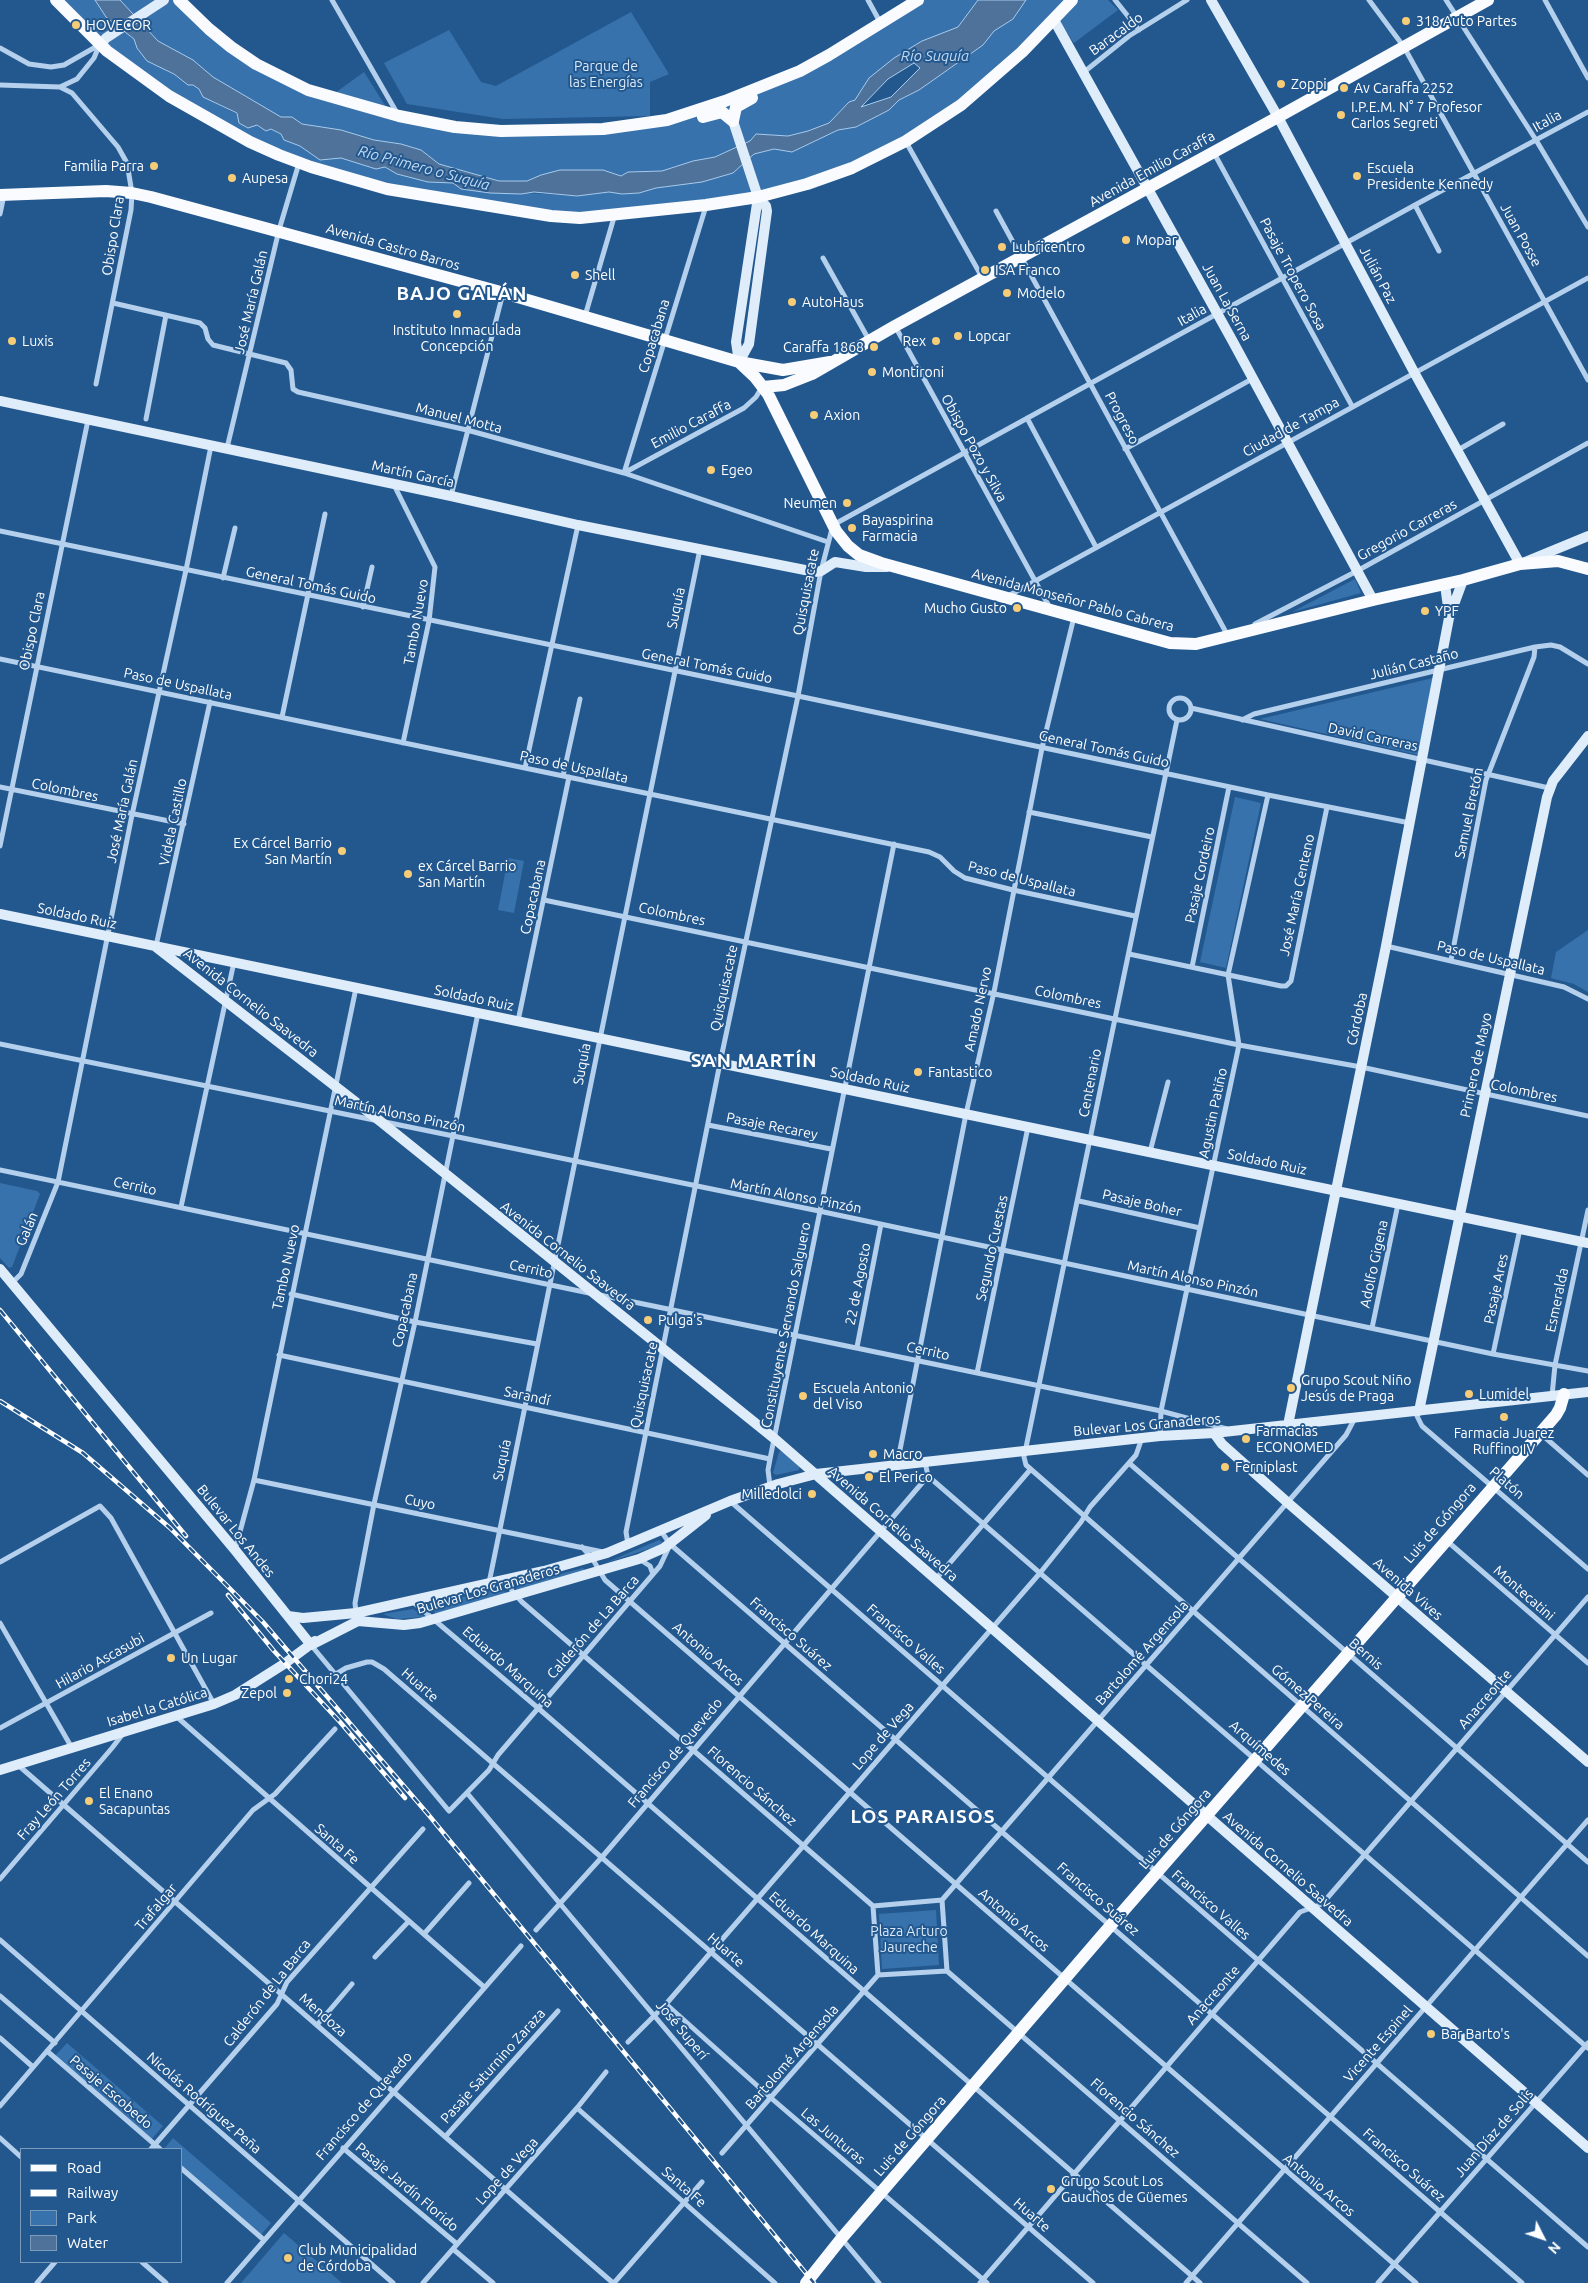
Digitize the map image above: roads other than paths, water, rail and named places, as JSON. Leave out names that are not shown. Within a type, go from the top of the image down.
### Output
[{"type":"main road","points":[[56,0],[103,42],[182,103],[263,149],[371,185],[410,194],[573,218],[706,205],[757,192],[807,184],[852,168],[906,142],[974,94],[1022,52],[1072,0]]},
{"type":"main road","points":[[103,42],[163,0]]},
{"type":"main road","points":[[179,0],[220,39],[256,64],[289,81],[325,96],[399,116],[455,126],[501,131],[655,128],[722,112],[732,119],[757,192],[736,342],[739,362]]},
{"type":"main road","points":[[625,128],[667,120],[725,101],[800,70],[829,56],[880,22],[918,0]]},
{"type":"main road","name":"Julián Paz","points":[[1211,0],[1278,117],[1414,372],[1520,564]]},
{"type":"main road","name":"Avenida Emilio Caraffa","points":[[763,387],[784,385],[812,374],[895,326],[1488,0]]},
{"type":"main road","points":[[732,119],[736,107],[741,103],[813,73],[889,24],[896,13]]},
{"type":"main road","name":"Juan La Serna","points":[[1054,20],[1218,314],[1373,600]]},
{"type":"main road","name":"Avenida Castro Barros","points":[[2,195],[89,192],[132,193],[279,230],[585,316],[739,362],[763,387]]},
{"type":"main road","name":"Avenida Emilio Caraffa","points":[[739,362],[783,370],[830,362]]},
{"type":"main road","points":[[776,407],[778,394],[784,385]]},
{"type":"main road","name":"Avenida Monseñor Pablo Cabrera","points":[[763,387],[776,407],[833,525],[844,542],[858,555],[1005,598],[1177,644],[1196,644],[1373,600],[1445,585],[1520,564],[1558,561],[1588,569]]},
{"type":"main road","name":"Martín García","points":[[0,401],[451,496],[578,525],[815,572],[821,570]]},
{"type":"main road","points":[[1520,564],[1588,536]]},
{"type":"main road","points":[[1572,543],[1566,554],[1572,564]]},
{"type":"main road","points":[[821,570],[835,562],[866,567],[900,568]]},
{"type":"main road","name":"Córdoba","points":[[1288,1425],[1309,1314],[1386,946],[1449,618],[1463,580]]},
{"type":"main road","name":"Córdoba","points":[[1445,585],[1449,618]]},
{"type":"main road","name":"Primero de Mayo","points":[[1417,1411],[1549,788],[1588,736]]},
{"type":"main road","name":"Soldado Ruiz","points":[[0,914],[1585,1243]]},
{"type":"main road","name":"Avenida Cornelio Saavedra","points":[[156,947],[380,1121],[444,1175],[775,1439],[1588,2148]]},
{"type":"main road","name":"Bulevar Los Andes","points":[[0,1269],[235,1550],[311,1645]]},
{"type":"main road","name":"Bulevar Los Granaderos","points":[[288,1616],[303,1618],[356,1613],[508,1580],[592,1558],[628,1545],[714,1507],[770,1486],[816,1474],[1026,1450],[1160,1436],[1214,1433],[1588,1392]]},
{"type":"main road","name":"Luis de Góngora","points":[[806,2283],[881,2192],[1111,1925],[1445,1539],[1540,1433],[1560,1408],[1558,1395]]},
{"type":"main road","name":"Avenida Vives","points":[[1214,1433],[1222,1444],[1287,1502],[1588,1762]]},
{"type":"main road","name":"Bulevar Los Granaderos","points":[[311,1645],[358,1621],[404,1625],[435,1619],[639,1559],[659,1551],[670,1544],[714,1507]]},
{"type":"main road","name":"Bulevar Los Granaderos","points":[[311,1645],[322,1633],[356,1613]]},
{"type":"main road","name":"Isabel la Católica","points":[[0,1770],[177,1717],[214,1704],[235,1695],[311,1645]]},
{"type":"street","points":[[332,0],[399,116]]},
{"type":"street","points":[[868,0],[880,22]]},
{"type":"street","points":[[1115,0],[1139,30]]},
{"type":"street","name":"Baracaldo","points":[[1084,72],[1139,30],[1187,0]]},
{"type":"street","name":"Juan Posse","points":[[1369,0],[1404,47],[1588,380]]},
{"type":"street","points":[[1446,0],[1536,140],[1588,227]]},
{"type":"street","points":[[1545,0],[1588,78]]},
{"type":"street","points":[[0,48],[29,64],[51,67],[64,65],[103,42]]},
{"type":"street","points":[[0,85],[60,87],[77,79],[94,58],[103,42]]},
{"type":"street","name":"Obispo Clara","points":[[60,87],[76,96],[118,147],[127,163],[132,193],[131,210],[96,384]]},
{"type":"street","name":"Italia","points":[[833,525],[1588,112]]},
{"type":"street","points":[[906,142],[983,279]]},
{"type":"street","name":"Pasaje Tropero Sosa","points":[[1214,152],[1352,406]]},
{"type":"street","name":"José María Galán","points":[[226,448],[279,230],[299,162]]},
{"type":"street","points":[[0,214],[2,195]]},
{"type":"street","name":"Copacabana","points":[[624,473],[706,205]]},
{"type":"street","points":[[1415,205],[1439,250]]},
{"type":"street","name":"Progreso","points":[[996,211],[1160,512],[1232,635]]},
{"type":"street","points":[[585,316],[615,214]]},
{"type":"street","points":[[823,258],[869,341]]},
{"type":"street","name":"Ciudad de Tampa","points":[[1005,598],[1588,278]]},
{"type":"street","points":[[451,496],[503,293]]},
{"type":"street","name":"Manuel Motta","points":[[113,303],[203,324],[208,339],[213,345],[250,353],[290,365],[291,384],[293,389],[298,392],[467,430],[624,473],[828,542]]},
{"type":"street","points":[[146,420],[166,315]]},
{"type":"street","name":"Obispo Pozo y Silva","points":[[895,326],[963,453],[1052,611]]},
{"type":"street","points":[[1125,449],[1253,378]]},
{"type":"street","name":"Emilio Caraffa","points":[[624,473],[744,408],[756,397],[763,387]]},
{"type":"street","points":[[1027,418],[1096,547]]},
{"type":"street","name":"Obispo Clara","points":[[0,846],[88,420]]},
{"type":"street","points":[[1458,450],[1503,424]]},
{"type":"street","name":"Gregorio Carreras","points":[[1232,635],[1357,571],[1588,443]]},
{"type":"street","name":"José María Galán","points":[[58,1182],[132,816],[186,570],[211,445]]},
{"type":"street","name":"Tambo Nuevo","points":[[394,484],[435,567],[429,621],[403,743]]},
{"type":"street","points":[[282,717],[306,596],[325,514]]},
{"type":"street","points":[[525,768],[578,525]]},
{"type":"street","name":"Quisquisacate","points":[[628,1545],[626,1532],[720,1063],[798,696],[821,570],[833,525]]},
{"type":"street","points":[[222,578],[235,528]]},
{"type":"street","name":"General Tomás Guido","points":[[0,531],[306,596],[1410,823]]},
{"type":"street","name":"Suquía","points":[[488,1584],[700,548]]},
{"type":"street","points":[[364,607],[372,567]]},
{"type":"street","name":"Amado Nervo","points":[[897,1465],[966,1114],[994,992],[1042,748],[1074,617]]},
{"type":"street","name":"Julián Castaño","points":[[1242,720],[1254,714],[1535,647],[1552,645],[1560,647],[1588,664]]},
{"type":"street","name":"Samuel Bretón","points":[[1451,960],[1489,773],[1534,657],[1535,647]]},
{"type":"street","name":"Paso de Uspallata","points":[[0,659],[894,844],[929,852],[945,861],[960,876],[1014,890],[1135,916]]},
{"type":"street","points":[[1180,698],[1186,700],[1191,708],[1190,714],[1186,719],[1177,720],[1170,713],[1170,706],[1173,700],[1180,698]]},
{"type":"street","name":"Copacabana","points":[[518,1021],[544,900],[580,699]]},
{"type":"street","name":"Videla Castillo","points":[[156,947],[210,702]]},
{"type":"street","name":"David Carreras","points":[[1191,708],[1489,773],[1549,788]]},
{"type":"street","name":"Centenario","points":[[1026,1450],[1177,720]]},
{"type":"street","name":"Colombres","points":[[0,787],[132,816],[184,824]]},
{"type":"street","name":"Pasaje Cordeiro","points":[[1192,967],[1229,787]]},
{"type":"street","name":"Agustin Patiño","points":[[1160,1436],[1161,1411],[1239,1045],[1228,975],[1268,795]]},
{"type":"street","name":"José María Centeno","points":[[1228,975],[1286,986],[1291,980],[1327,807]]},
{"type":"street","points":[[1029,812],[1152,837]]},
{"type":"street","name":"Constituyente Servando Salguero","points":[[770,1486],[768,1470],[770,1458],[894,844]]},
{"type":"street","name":"Colombres","points":[[544,900],[994,992],[1239,1045],[1361,1067],[1588,1116]]},
{"type":"street","name":"Paso de Uspallata","points":[[1386,946],[1564,987],[1588,999]]},
{"type":"street","points":[[1129,954],[1228,975]]},
{"type":"street","points":[[181,1207],[234,962]]},
{"type":"street","name":"Tambo Nuevo","points":[[235,1550],[254,1480],[329,1110],[356,987]]},
{"type":"street","name":"Copacabana","points":[[356,1613],[355,1603],[374,1504],[415,1322],[451,1137],[478,1012]]},
{"type":"street","name":"Martín Alonso Pinzón","points":[[0,1044],[819,1211],[1493,1354],[1588,1371]]},
{"type":"street","points":[[1150,1152],[1168,1082]]},
{"type":"street","name":"Pasaje Recarey","points":[[708,1125],[831,1149]]},
{"type":"street","name":"Segundo Cuestas","points":[[978,1373],[1028,1127]]},
{"type":"street","name":"Cerrito","points":[[0,1170],[1040,1385],[1200,1420],[1233,1431]]},
{"type":"street","name":"Galán","points":[[12,1284],[20,1274],[58,1182]]},
{"type":"street","name":"Pasaje Boher","points":[[1079,1201],[1200,1228]]},
{"type":"street","name":"Adolfo Gigena","points":[[1372,1328],[1398,1204]]},
{"type":"street","name":"Esmeralda","points":[[1558,1395],[1555,1365],[1585,1243],[1588,1210]]},
{"type":"street","name":"22 de Agosto","points":[[857,1347],[881,1224]]},
{"type":"street","name":"Pasaje Ares","points":[[1493,1354],[1520,1229]]},
{"type":"street","points":[[291,1294],[415,1322],[537,1344]]},
{"type":"street","name":"Sarandí","points":[[279,1354],[524,1408],[770,1458]]},
{"type":"street","name":"Platón","points":[[1417,1411],[1422,1426],[1493,1485],[1588,1569]]},
{"type":"street","name":"Bartolomé Argensola","points":[[942,1900],[1346,1434],[1355,1418]]},
{"type":"street","points":[[1540,1433],[1588,1475]]},
{"type":"street","name":"Lope de Vega","points":[[628,2042],[655,2016],[711,1953],[895,1738],[1040,1573],[1085,1517],[1090,1507],[1139,1450],[1142,1438]]},
{"type":"street","points":[[935,1580],[1030,1470],[1025,1461],[1026,1450]]},
{"type":"street","points":[[925,1461],[928,1476]]},
{"type":"street","name":"Bernis","points":[[1129,1463],[1588,1862]]},
{"type":"street","name":"Gómez Pereira","points":[[1030,1470],[1588,1956]]},
{"type":"street","name":"Arquímedes","points":[[928,1476],[1475,1951],[1587,2045]]},
{"type":"street","name":"Francisco de Quevedo","points":[[536,1930],[602,1857],[928,1476]]},
{"type":"street","name":"Cuyo","points":[[254,1480],[499,1529],[607,1553]]},
{"type":"street","name":"Francisco Valles","points":[[730,1501],[1588,2247]]},
{"type":"street","points":[[0,1562],[100,1506],[111,1518],[214,1704]]},
{"type":"street","name":"Francisco Suárez","points":[[661,1531],[670,1544],[1522,2283]]},
{"type":"street","name":"Montecatini","points":[[1445,1539],[1588,1663]]},
{"type":"street","name":"Calderón de La Barca","points":[[449,1811],[493,1763],[653,1574],[664,1559],[670,1544]]},
{"type":"street","points":[[582,1547],[592,1558],[599,1571]]},
{"type":"street","points":[[639,1559],[650,1566],[653,1574]]},
{"type":"street","name":"Antonio Arcos","points":[[599,1571],[605,1580],[1416,2283]]},
{"type":"street","name":"Florencio Sánchez","points":[[508,1580],[515,1595],[873,1906]]},
{"type":"street","name":"Anacreonte","points":[[984,2282],[1120,2120],[1300,1912],[1322,1904],[1588,1597]]},
{"type":"street","name":"Eduardo Marquina","points":[[412,1601],[758,1898],[863,1992],[973,2085],[1200,2283]]},
{"type":"street","name":"Hilario Ascasubi","points":[[0,1728],[211,1613]]},
{"type":"street","points":[[0,1623],[72,1748]]},
{"type":"street","name":"Bulevar Los Andes","points":[[311,1645],[449,1811]]},
{"type":"street","name":"Huarte","points":[[336,1674],[346,1668],[367,1662],[377,1664],[1093,2283]]},
{"type":"street","name":"Santa Fe","points":[[177,1717],[269,1800],[484,1986]]},
{"type":"street","name":"Trafalgar","points":[[0,2106],[254,1810],[269,1800],[335,1729]]},
{"type":"street","name":"Fray León Torres","points":[[0,1879],[64,1805],[123,1732]]},
{"type":"street","name":"Mendoza","points":[[18,1765],[614,2283]]},
{"type":"street","name":"José Superí","points":[[467,1793],[879,2283]]},
{"type":"street","name":"Vicente Espinel","points":[[1186,2283],[1588,1820]]},
{"type":"street","name":"Calderón de La Barca","points":[[153,2147],[277,2004],[287,1982],[423,1829]]},
{"type":"street","points":[[424,1934],[469,1883]]},
{"type":"street","points":[[942,1900],[947,1971],[878,1975],[873,1906],[942,1900]]},
{"type":"street","points":[[376,1957],[409,1921]]},
{"type":"street","name":"Nicolás Rodríguez Peña","points":[[0,1940],[393,2283]]},
{"type":"street","name":"Francisco de Quevedo","points":[[227,2283],[484,1986],[521,1946]]},
{"type":"street","name":"Florencio Sánchez","points":[[947,1971],[1307,2283]]},
{"type":"street","name":"Bartolomé Argensola","points":[[722,2153],[878,1975]]},
{"type":"street","points":[[317,2025],[352,1984]]},
{"type":"street","points":[[0,1996],[54,2043]]},
{"type":"street","name":"Las Junturas","points":[[666,2004],[771,2098],[984,2282]]},
{"type":"street","name":"Pasaje Saturnino Zaraza","points":[[445,2137],[558,2011]]},
{"type":"street","points":[[0,2038],[33,2067]]},
{"type":"street","name":"Juan Díaz de Solís","points":[[1378,2283],[1587,2045]]},
{"type":"street","name":"Pasaje Escobedo","points":[[47,2051],[153,2147]]},
{"type":"street","name":"Lope de Vega","points":[[423,2283],[577,2108],[606,2072]]},
{"type":"street","name":"Santa Fe","points":[[577,2108],[775,2283]]},
{"type":"street","points":[[0,2138],[20,2155]]},
{"type":"street","name":"Pasaje Jardín Florido","points":[[343,2148],[457,2244]]},
{"type":"street","points":[[182,2169],[264,2240]]},
{"type":"street","points":[[614,2283],[702,2182]]},
{"type":"street","points":[[453,2249],[493,2283]]},
{"type":"street","points":[[37,2283],[54,2263]]},
{"type":"street","points":[[143,2263],[166,2283]]},
{"type":"water","name":"Río Suquía","points":[[95,0],[120,0],[158,41],[193,60],[213,77],[281,117],[292,117],[302,124],[341,130],[374,140],[401,144],[421,150],[439,164],[499,181],[527,181],[560,170],[603,170],[621,176],[628,172],[662,171],[693,161],[715,157],[750,141],[756,134],[788,136],[808,131],[829,123],[849,102],[855,100],[869,78],[894,58],[922,41],[958,27],[978,0],[1026,0],[1013,19],[994,31],[983,45],[919,90],[899,100],[889,110],[856,127],[838,130],[792,152],[774,149],[754,154],[733,173],[702,182],[656,188],[639,193],[622,194],[609,192],[577,196],[534,192],[521,194],[490,193],[461,189],[453,183],[428,182],[397,174],[385,167],[376,169],[341,158],[320,160],[300,146],[284,140],[281,134],[271,129],[266,131],[257,125],[248,128],[239,123],[237,113],[203,97],[199,89],[193,85],[188,85],[174,74],[147,61],[137,48],[134,39],[106,17]],"holes":[[[914,63],[920,68],[891,97],[861,107],[888,79]]]},
{"type":"railway","points":[[0,1310],[186,1536]]},
{"type":"railway","points":[[0,1401],[83,1453],[170,1528],[263,1622],[427,1813],[814,2283]]},
{"type":"railway","points":[[228,1595],[274,1651],[340,1722],[405,1798]]},
{"type":"place","name":"318 Auto Partes","points":[[1406,21]]},
{"type":"place","name":"HOVECOR","points":[[76,25]]},
{"type":"place","name":"Zoppi","points":[[1281,84]]},
{"type":"place","name":"Av Caraffa 2252","points":[[1344,88]]},
{"type":"place","name":"I.P.E.M. N° 7 Profesor Carlos Segreti","points":[[1341,115]]},
{"type":"place","name":"Familia Parra","points":[[154,166]]},
{"type":"place","name":"Escuela Presidente Kennedy","points":[[1357,176]]},
{"type":"place","name":"Aupesa","points":[[232,178]]},
{"type":"place","name":"Mopar","points":[[1126,240]]},
{"type":"place","name":"Lubricentro","points":[[1002,247]]},
{"type":"place","name":"ISA Franco","points":[[985,270]]},
{"type":"place","name":"Shell","points":[[575,275]]},
{"type":"place","name":"Modelo","points":[[1007,293]]},
{"type":"place","name":"AutoHaus","points":[[792,302]]},
{"type":"place","name":"Instituto Inmaculada Concepción","points":[[457,314]]},
{"type":"place","name":"Lopcar","points":[[958,336]]},
{"type":"place","name":"Luxis","points":[[12,341]]},
{"type":"place","name":"Rex","points":[[936,341]]},
{"type":"place","name":"Caraffa 1868","points":[[874,347]]},
{"type":"place","name":"Montironi","points":[[872,372]]},
{"type":"place","name":"Axion","points":[[814,415]]},
{"type":"place","name":"Egeo","points":[[711,470]]},
{"type":"place","name":"Neumen","points":[[847,503]]},
{"type":"place","name":"Bayaspirina Farmacia","points":[[852,528]]},
{"type":"place","name":"Mucho Gusto","points":[[1017,608]]},
{"type":"place","name":"YPF","points":[[1425,611]]},
{"type":"place","name":"Ex Cárcel Barrio San Martín","points":[[342,851]]},
{"type":"place","name":"ex Cárcel Barrio San Martín","points":[[408,874]]},
{"type":"place","name":"Fantastico","points":[[918,1072]]},
{"type":"place","name":"Pulga's","points":[[648,1320]]},
{"type":"place","name":"Grupo Scout Niño Jesús de Praga","points":[[1291,1388]]},
{"type":"place","name":"Lumidel","points":[[1469,1394]]},
{"type":"place","name":"Escuela Antonio del Viso","points":[[803,1396]]},
{"type":"place","name":"Farmacia Juarez Ruffino IV","points":[[1504,1417]]},
{"type":"place","name":"Farmacias ECONOMED","points":[[1246,1439]]},
{"type":"place","name":"Macro","points":[[873,1454]]},
{"type":"place","name":"Ferniplast","points":[[1225,1467]]},
{"type":"place","name":"El Perico","points":[[869,1477]]},
{"type":"place","name":"Milledolci","points":[[812,1494]]},
{"type":"place","name":"Un Lugar","points":[[171,1658]]},
{"type":"place","name":"Chori24","points":[[289,1679]]},
{"type":"place","name":"Zepol","points":[[287,1693]]},
{"type":"place","name":"El Enano Sacapuntas","points":[[89,1801]]},
{"type":"place","name":"Bar Barto's","points":[[1431,2034]]},
{"type":"place","name":"Grupo Scout Los Gauchos de Güemes","points":[[1051,2189]]},
{"type":"place","name":"Club Municipalidad de Córdoba","points":[[288,2258]]},
{"type":"district","name":"BAJO GALÁN","points":[[462,294]]},
{"type":"district","name":"SAN MARTÍN","points":[[754,1061]]},
{"type":"district","name":"LOS PARAISOS","points":[[923,1817]]},
{"type":"park label","name":"Parque de las Energías","points":[[606,74]]},
{"type":"park label","name":"Plaza Arturo Jaureche","points":[[909,1939]]},
{"type":"water label","name":"Río Primero o Suquía","points":[[424,168]]}]
